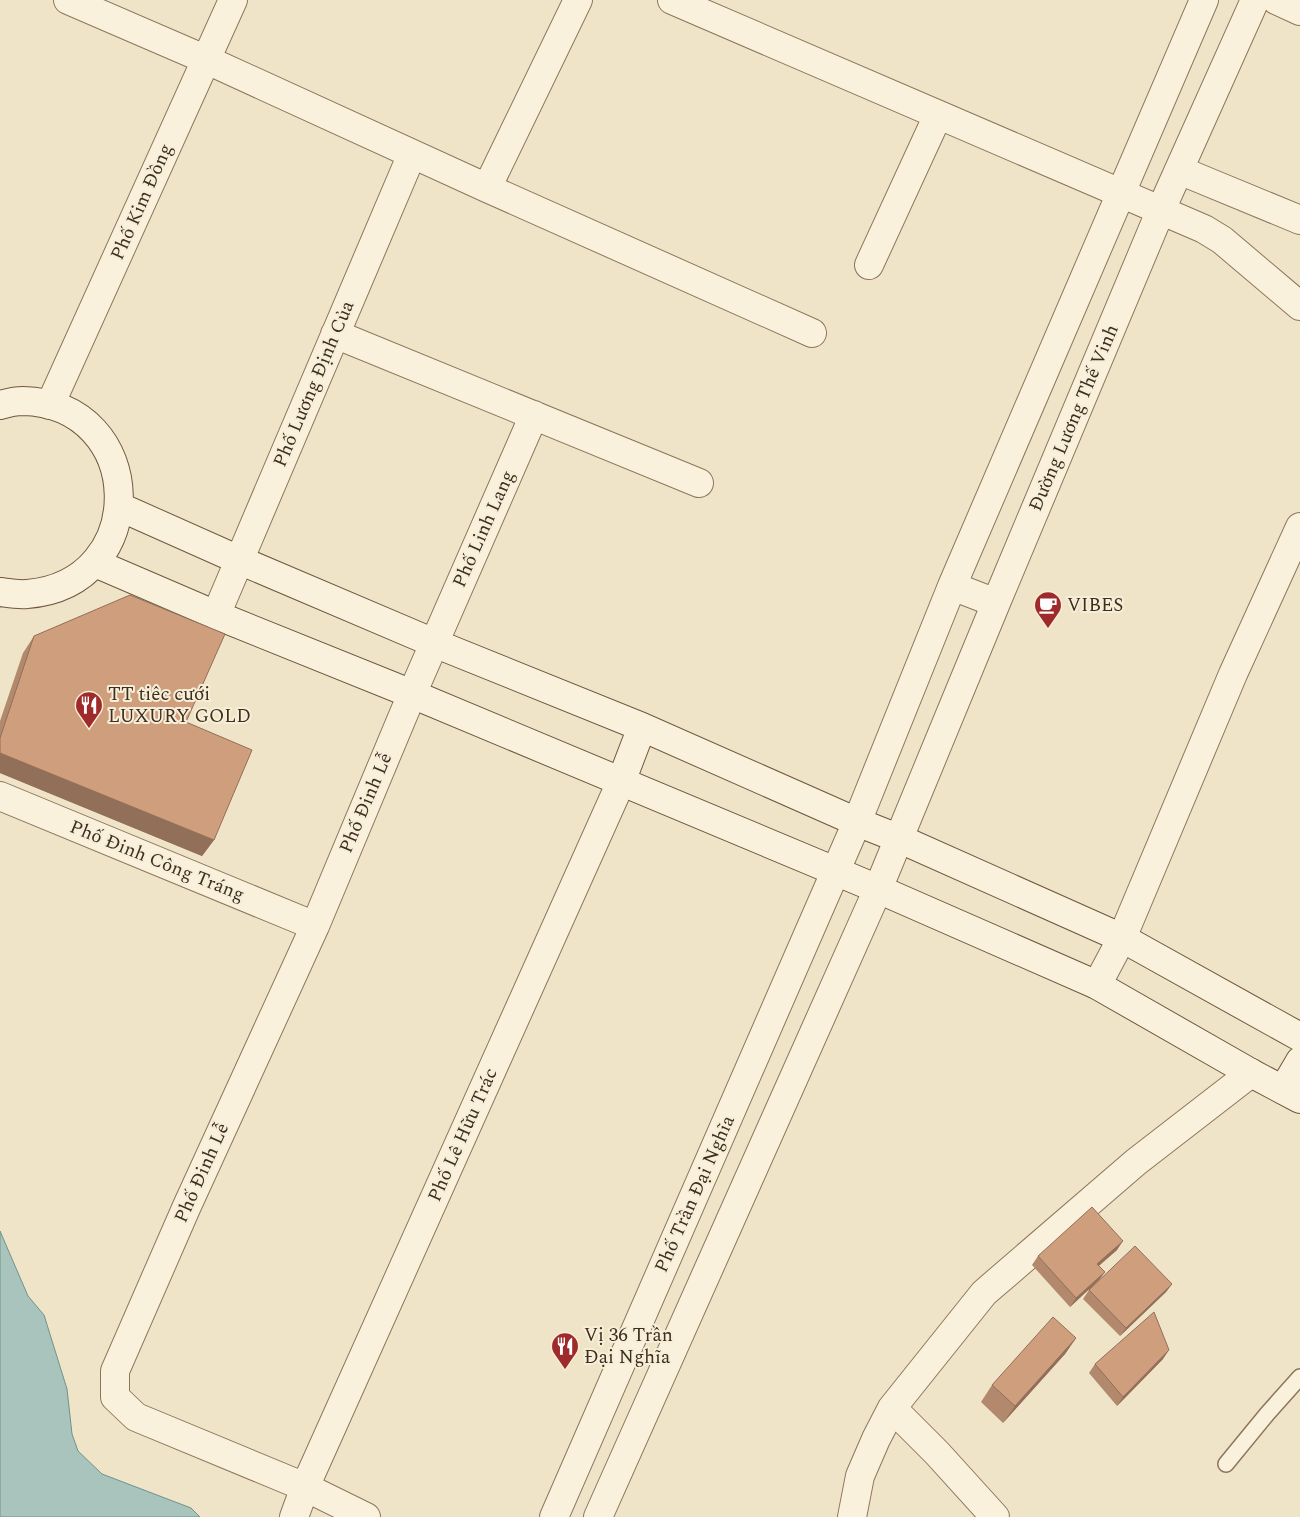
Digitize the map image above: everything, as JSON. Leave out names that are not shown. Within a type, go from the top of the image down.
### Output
[{"type":"street","points":[[68,0],[206,60],[812,333]]},
{"type":"street","name":"Phố Kim Đồng","points":[[50,404],[233,0]]},
{"type":"street","points":[[487,188],[578,0]]},
{"type":"street","points":[[672,0],[1160,212],[1204,229],[1222,240],[1300,306]]},
{"type":"street","points":[[857,822],[952,586],[1204,0]]},
{"type":"street","name":"Đường Lương Thế Vinh","points":[[878,889],[1160,212],[1255,0]]},
{"type":"street","points":[[1276,0],[1300,11]]},
{"type":"street","points":[[869,265],[938,115]]},
{"type":"street","name":"Phố Lương Định Của","points":[[216,615],[412,154]]},
{"type":"street","points":[[1179,170],[1300,220]]},
{"type":"street","points":[[335,334],[699,484]]},
{"type":"street","points":[[0,404],[22,401],[50,404],[74,415],[95,432],[110,454],[119,480],[120,507],[112,536],[95,563],[75,580],[51,590],[25,595],[0,592]]},
{"type":"street","name":"Phố Linh Lang","points":[[412,694],[534,415]]},
{"type":"street","points":[[120,507],[434,643],[642,727],[1122,938],[1300,1037]]},
{"type":"street","points":[[1097,985],[1122,938],[1233,674],[1300,527]]},
{"type":"street","points":[[95,563],[878,889],[1097,985],[1251,1073],[1292,1094],[1300,1061]]},
{"type":"street","points":[[952,586],[996,603]]},
{"type":"street","name":"Phố Đinh Lễ","points":[[366,1517],[305,1488],[136,1417],[115,1397],[116,1371],[187,1206],[315,926],[412,694]]},
{"type":"street","name":"Phố Lê Hữu Trác","points":[[294,1517],[305,1488],[621,782],[642,727]]},
{"type":"street","name":"Phố Đinh Công Tráng","points":[[0,796],[315,926]]},
{"type":"street","name":"Phố Trần Đại Nghĩa","points":[[554,1517],[857,822]]},
{"type":"street","points":[[598,1517],[878,889]]},
{"type":"street","points":[[852,1517],[860,1476],[892,1408],[984,1293],[1136,1162],[1251,1073]]},
{"type":"street","points":[[892,1408],[937,1453],[995,1517]]},
{"type":"lane","points":[[1226,1464],[1300,1377]]},
{"type":"water","points":[[0,1231],[28,1296],[44,1315],[67,1389],[72,1434],[78,1451],[102,1474],[191,1508],[200,1517],[0,1517]]},
{"type":"building","name":"TT tiêc cưới LUXURY GOLD","points":[[130,595],[225,634],[186,722],[252,750],[214,840],[0,753],[0,738],[34,636]]},
{"type":"building","points":[[1092,1207],[1123,1241],[1097,1264],[1105,1272],[1076,1298],[1038,1256]]},
{"type":"building","points":[[1135,1246],[1172,1284],[1126,1328],[1089,1290]]},
{"type":"building","points":[[1154,1312],[1169,1350],[1123,1397],[1095,1364]]},
{"type":"building","points":[[1053,1317],[1076,1338],[1015,1406],[992,1385]]},
{"type":"place","name":"VIBES","points":[[1048,629]]},
{"type":"place","name":"TT tiêc cưới LUXURY GOLD","points":[[89,729]]},
{"type":"place","name":"Vị 36 Trần Đại Nghĩa","points":[[565,1370]]}]
